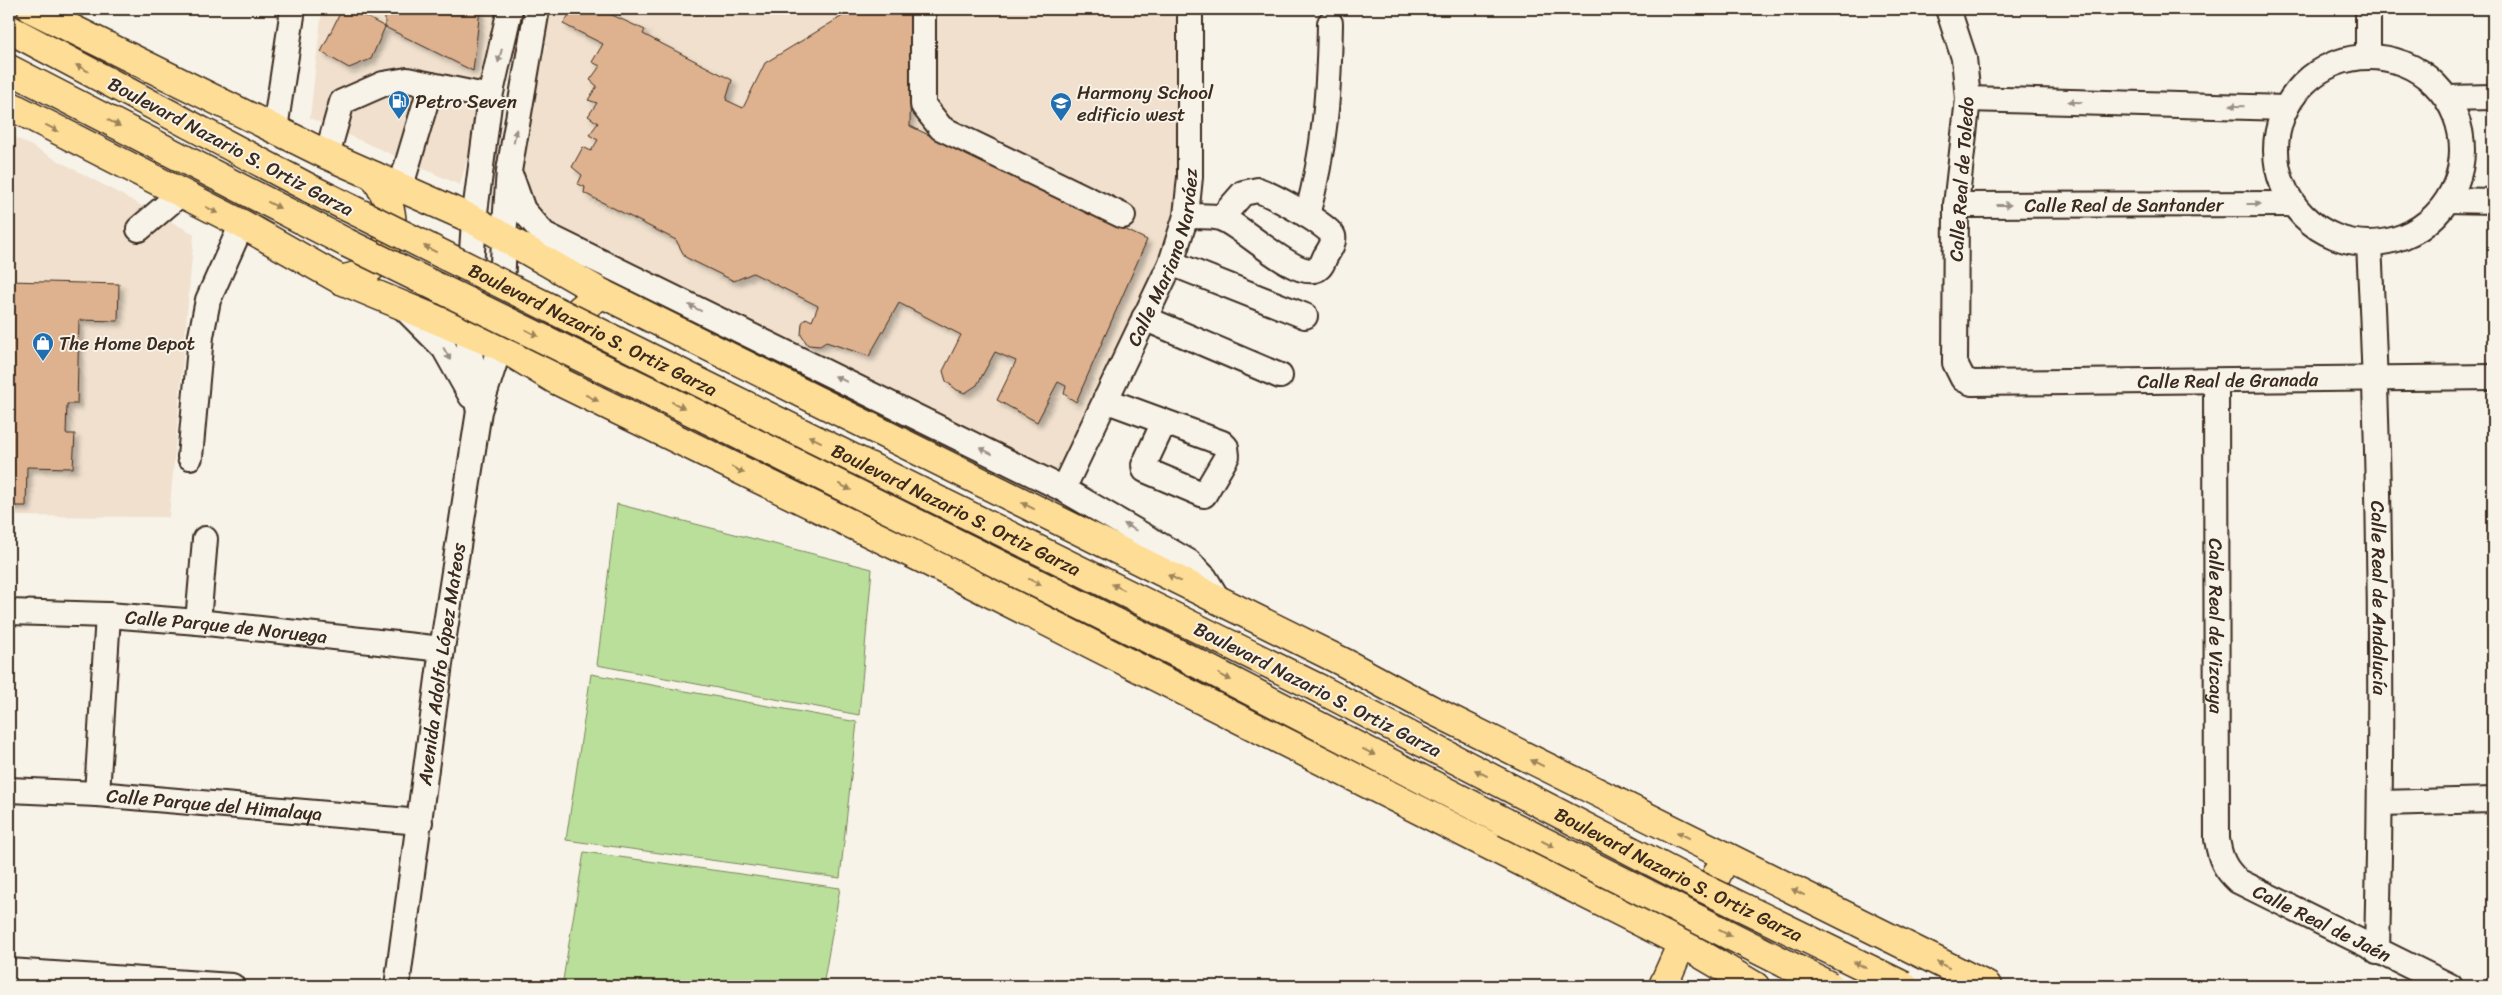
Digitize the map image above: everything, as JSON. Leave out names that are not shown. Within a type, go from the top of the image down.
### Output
[{"type":"main road","points":[[47,13],[327,156],[474,220],[603,294],[1345,663],[1430,710],[1987,986]]},
{"type":"main road","name":"Boulevard Nazario S. Ortiz Garza","points":[[9,29],[311,189],[1155,606],[1318,688],[1694,884],[1904,986]]},
{"type":"main road","name":"Boulevard Nazario S. Ortiz Garza","points":[[9,68],[347,243],[992,560],[1830,986]]},
{"type":"main road","points":[[9,105],[242,224],[341,280],[500,346],[556,380],[927,561],[1682,943],[1756,986]]},
{"type":"main road","points":[[341,280],[364,273],[378,261],[390,238],[393,220],[390,203],[374,176]]},
{"type":"main road","points":[[556,380],[554,360],[559,336],[574,314],[584,304],[603,294]]},
{"type":"main road","points":[[927,561],[992,560]]},
{"type":"main road","points":[[1155,606],[1222,622],[1395,698],[1430,710]]},
{"type":"main road","points":[[1662,986],[1726,856]]},
{"type":"street","points":[[275,129],[293,9]]},
{"type":"street","points":[[479,411],[467,332],[474,220],[490,96],[510,9]]},
{"type":"street","name":"Avenida Adolfo López Mateos","points":[[397,986],[442,649],[479,411],[500,346],[504,237],[509,171],[537,9]]},
{"type":"street","points":[[923,9],[923,105],[941,128],[1124,216]]},
{"type":"street","name":"Calle Mariano Narváez","points":[[1063,489],[1171,263],[1186,216],[1190,177],[1190,9]]},
{"type":"street","name":"Calle Real de Toledo","points":[[1948,9],[1964,58],[1968,99],[1956,205],[1955,363],[1963,380]]},
{"type":"street","points":[[2368,9],[2368,57]]},
{"type":"street","points":[[1307,215],[1319,174],[1325,132],[1329,85],[1330,23]]},
{"type":"street","points":[[2368,57],[2406,65],[2426,76],[2447,98],[2461,131],[2462,167],[2448,200],[2427,224],[2400,239],[2368,244],[2339,239],[2312,225],[2292,204],[2278,173],[2276,140],[2286,108],[2307,81],[2335,64],[2368,57]]},
{"type":"street","points":[[327,156],[342,102],[383,84],[407,80],[490,96]]},
{"type":"street","points":[[400,189],[430,85]]},
{"type":"street","points":[[2447,98],[2493,97]]},
{"type":"street","points":[[1968,99],[2286,108]]},
{"type":"street","points":[[509,171],[523,210],[544,234],[1063,489],[1188,562],[1205,578],[1220,601]]},
{"type":"street","points":[[1186,216],[1221,218],[1282,259],[1305,270],[1312,270],[1322,265],[1333,240],[1333,236],[1307,215],[1258,190],[1243,193],[1221,218]]},
{"type":"street","points":[[139,229],[180,194]]},
{"type":"street","points":[[2448,200],[2493,201]]},
{"type":"street","name":"Calle Real de Santander","points":[[1956,205],[2292,204]]},
{"type":"street","points":[[190,457],[201,336],[208,300],[242,224]]},
{"type":"street","name":"Calle Real de Andalucía","points":[[2368,244],[2376,377],[2381,803],[2378,952]]},
{"type":"street","points":[[1171,263],[1305,316]]},
{"type":"street","points":[[402,306],[444,348],[479,411]]},
{"type":"street","points":[[1144,318],[1280,376]]},
{"type":"street","name":"Calle Real de Granada","points":[[1963,380],[1972,383],[2493,377]]},
{"type":"street","name":"Calle Real de Vizcaya","points":[[2216,381],[2217,839],[2225,869]]},
{"type":"street","points":[[1105,400],[1164,422]]},
{"type":"street","points":[[198,622],[205,539]]},
{"type":"street","name":"Calle Parque de Noruega","points":[[9,612],[108,615],[198,622],[442,649]]},
{"type":"street","points":[[97,794],[108,615]]},
{"type":"street","name":"Calle Parque del Himalaya","points":[[9,790],[97,794],[420,822]]},
{"type":"street","points":[[2381,803],[2493,800]]},
{"type":"street","name":"Calle Real de Jaén","points":[[2225,869],[2238,881],[2450,986]]},
{"type":"street","points":[[9,971],[232,986]]},
{"type":"shaded area","points":[[322,9],[508,9],[460,185],[310,118]]},
{"type":"shaded area","points":[[547,9],[1191,9],[1185,226],[1065,484],[549,230],[530,205],[518,164],[546,46]]},
{"type":"shaded area","points":[[9,134],[194,234],[169,517],[9,516]]},
{"type":"green space","points":[[617,504],[872,569],[859,715],[597,665]]},
{"type":"green space","points":[[591,674],[857,722],[840,878],[566,840]]},
{"type":"green space","points":[[584,852],[840,888],[823,986],[562,986]]},
{"type":"building","points":[[342,9],[352,9],[385,27],[371,59],[349,68],[321,52]]},
{"type":"building","points":[[385,9],[480,9],[473,71],[385,27]]},
{"type":"building","points":[[573,9],[599,9],[645,30],[643,34],[732,80],[726,100],[743,108],[765,63],[854,9],[912,9],[910,126],[1147,240],[1076,402],[1064,394],[1066,386],[1058,382],[1037,422],[997,400],[1016,361],[995,352],[977,385],[965,393],[957,390],[946,381],[943,371],[961,335],[899,303],[869,356],[826,342],[820,346],[808,345],[801,335],[802,323],[806,318],[812,321],[818,306],[753,273],[734,281],[685,257],[676,240],[584,193],[585,187],[578,184],[582,175],[572,167],[583,147],[591,151],[598,140],[589,135],[598,123],[588,116],[597,103],[588,100],[597,86],[590,80],[600,66],[592,62],[603,44],[563,24]]},
{"type":"building","name":"The Home Depot","points":[[9,281],[119,284],[118,321],[79,320],[77,404],[67,404],[66,434],[75,434],[73,468],[27,467],[26,506],[9,506]]},
{"type":"place","name":"Petro Seven","points":[[399,120]]},
{"type":"place","name":"Harmony School edificio west","points":[[1061,122]]},
{"type":"place","name":"The Home Depot","points":[[43,362]]}]
